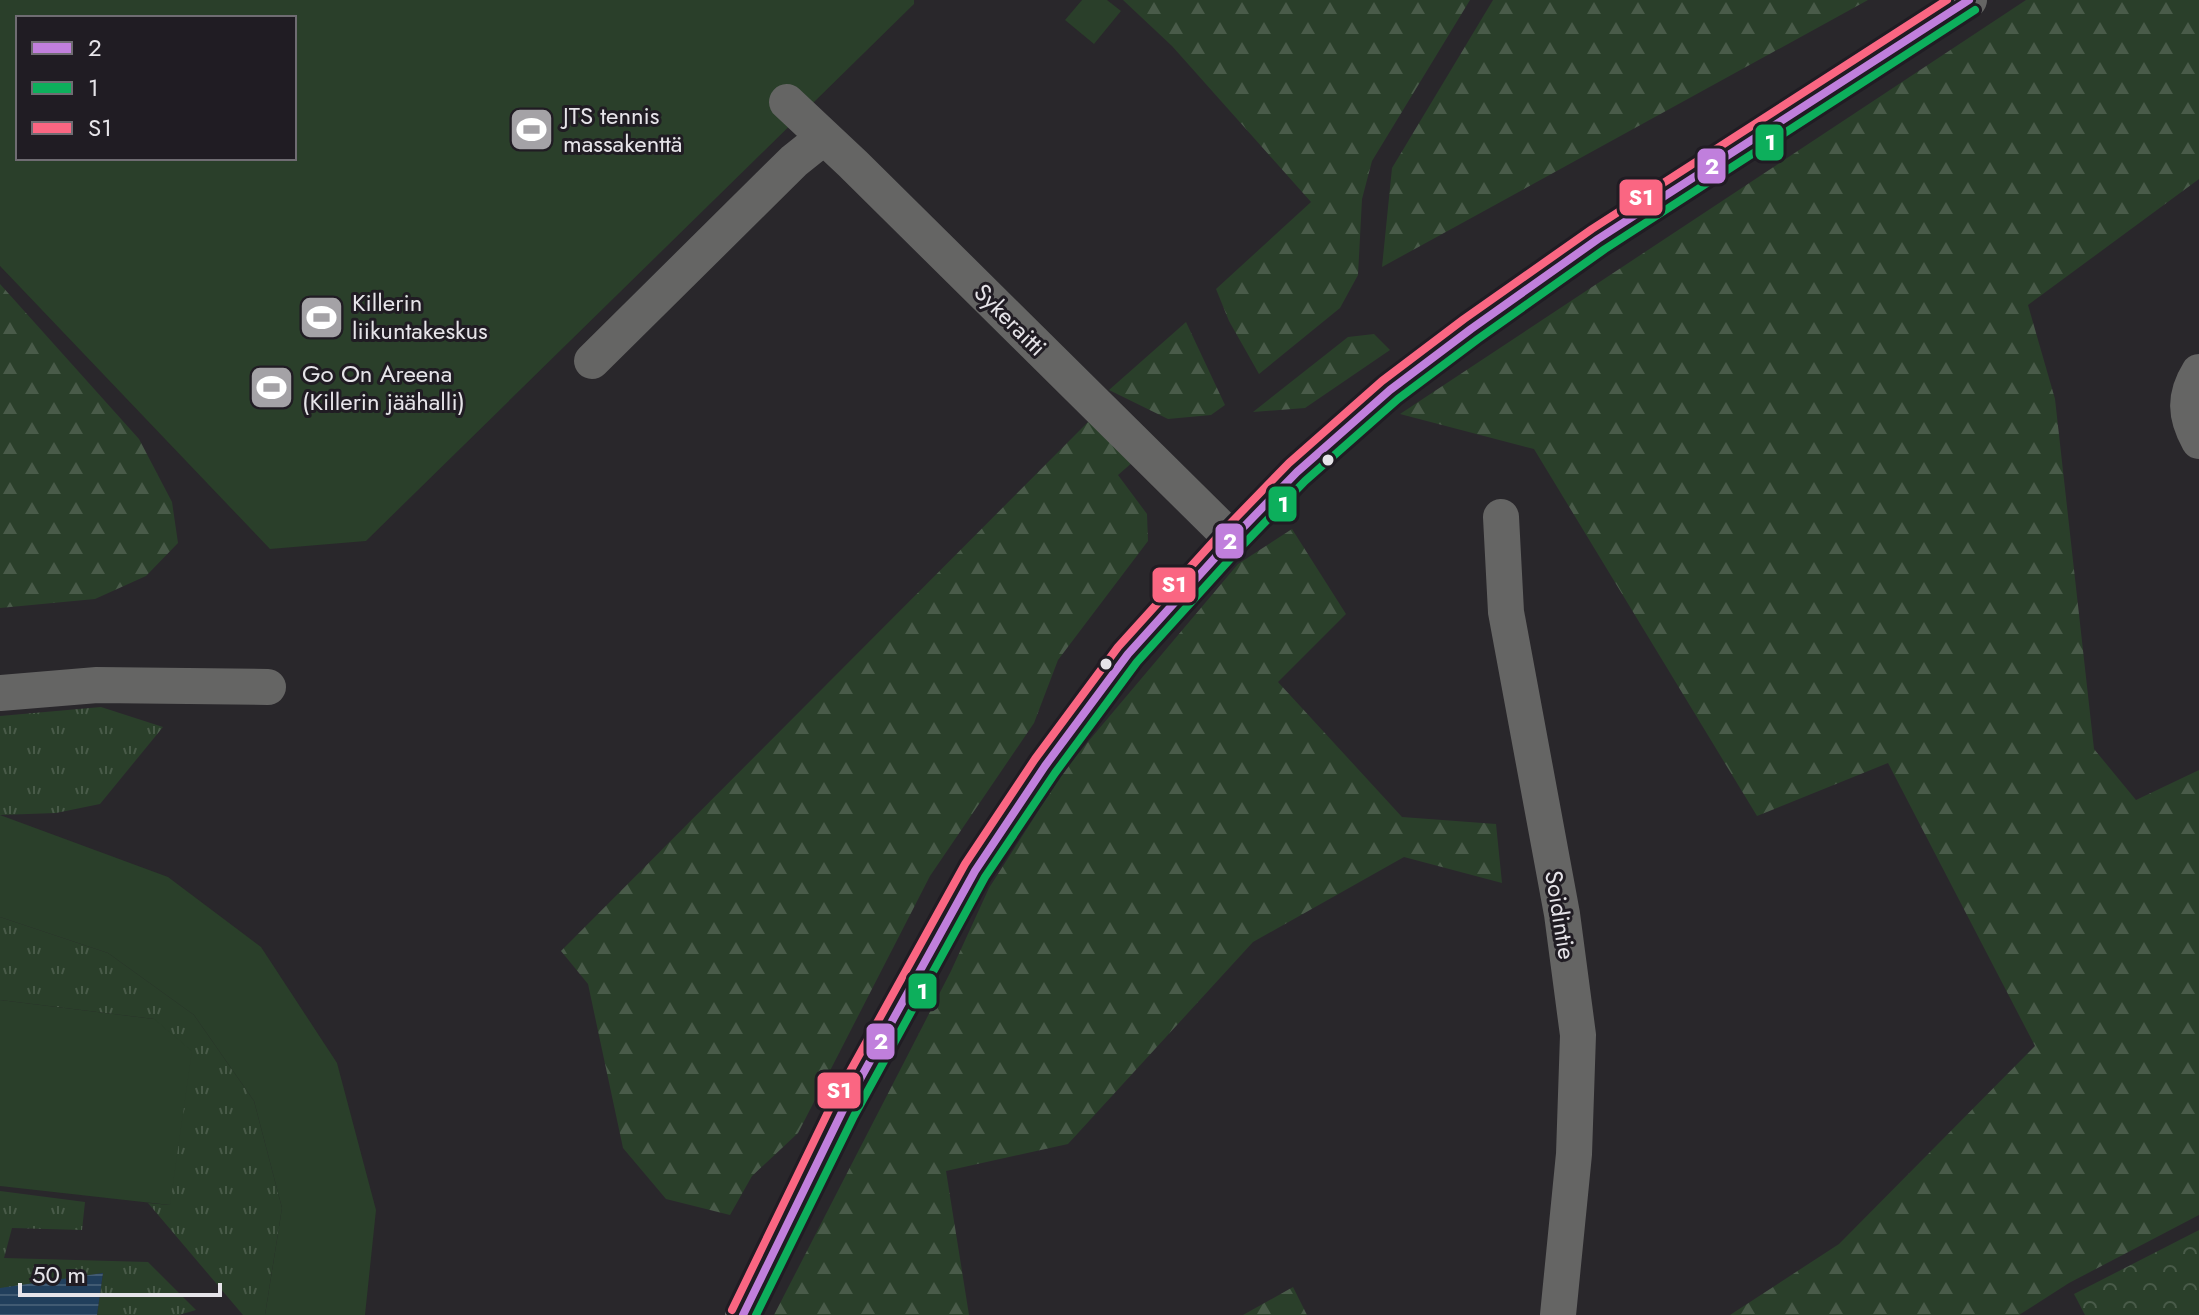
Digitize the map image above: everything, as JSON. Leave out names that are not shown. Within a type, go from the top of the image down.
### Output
[{"type":"street","points":[[743,1315],[843,1110],[975,871],[1045,766],[1128,654],[1232,539],[1297,472],[1390,390],[1471,329],[1611,230],[1969,0]]},
{"type":"street","name":"Sykeraitti","points":[[787,102],[864,174],[1232,539]]},
{"type":"street","points":[[592,361],[794,161],[824,137]]},
{"type":"street","points":[[2199,372],[2189,391],[2188,413],[2199,441]]},
{"type":"street","name":"Soidintie","points":[[1501,517],[1506,612],[1562,914],[1578,1035],[1574,1154],[1558,1315]]},
{"type":"street","points":[[0,693],[97,685],[268,687]]},
{"type":"green space","name":"Killerin liikuntakeskus","points":[[0,0],[914,0],[914,4],[366,541],[270,549],[0,266]]},
{"type":"green space","points":[[1082,0],[1107,0],[1121,11],[1094,44],[1065,20]]},
{"type":"green space","points":[[1123,0],[1470,0],[1372,161],[1362,199],[1358,275],[1340,308],[1259,374],[1229,321],[1216,289],[1311,202],[1172,46]]},
{"type":"green space","points":[[1493,0],[1868,0],[1382,267],[1392,168]]},
{"type":"green space","points":[[2026,0],[2199,0],[2199,179],[2028,305],[2055,399],[2094,749],[2136,800],[2199,770],[2199,1215],[2069,1283],[2019,1315],[1730,1315],[1839,1244],[2035,1046],[1888,763],[1757,816],[1534,449],[1400,414]]},
{"type":"green space","points":[[0,284],[139,439],[172,502],[178,543],[146,576],[95,599],[0,608]]},
{"type":"green space","points":[[1186,322],[1225,405],[1211,415],[1168,419],[1109,390]]},
{"type":"green space","points":[[1374,334],[1390,350],[1305,408],[1253,412],[1348,337]]},
{"type":"green space","points":[[1092,418],[1134,461],[1118,475],[1147,514],[1148,541],[1058,660],[1034,723],[930,876],[798,1133],[752,1176],[730,1215],[666,1199],[623,1148],[588,984],[561,951]]},
{"type":"green space","points":[[1292,529],[1346,614],[1278,682],[1402,817],[1496,824],[1502,883],[1404,857],[1253,942],[1068,1144],[946,1171],[969,1315],[774,1315],[951,971],[989,888],[1065,769],[1238,564]]},
{"type":"green space","points":[[101,707],[163,727],[100,804],[56,813],[0,815],[0,716]]},
{"type":"green space","points":[[0,815],[168,877],[261,947],[337,1063],[376,1210],[365,1315],[265,1315],[282,1208],[254,1101],[194,1015],[108,953],[0,917]]},
{"type":"green space","points":[[0,917],[108,953],[194,1015],[254,1101],[282,1208],[265,1315],[243,1315],[148,1203],[170,1205],[154,1019],[0,1000]]},
{"type":"green space","points":[[0,1000],[154,1019],[192,1051],[170,1205],[0,1186]]},
{"type":"green space","points":[[0,1191],[85,1202],[82,1230],[12,1228],[4,1258],[148,1262],[196,1310],[179,1315],[97,1315],[103,1273],[0,1290]]},
{"type":"green space","points":[[2199,1230],[2199,1315],[2085,1315],[2074,1294]]},
{"type":"green space","points":[[1293,1287],[1307,1315],[1243,1315]]},
{"type":"water","points":[[103,1273],[97,1315],[0,1315],[0,1288]]},
{"type":"transit line","name":"S1","points":[[732,1310],[832,1104],[965,864],[1035,759],[1118,647],[1223,531],[1289,463],[1382,381],[1464,319],[1592,229],[1947,0]]},
{"type":"transit line","name":"2","points":[[743,1315],[843,1110],[975,871],[1045,766],[1128,654],[1232,539],[1297,472],[1390,390],[1471,329],[1598,239],[1969,0]]},
{"type":"transit line","name":"1","points":[[756,1315],[854,1116],[985,877],[1055,773],[1137,662],[1241,547],[1305,481],[1398,399],[1478,339],[1605,249],[1975,10]]},
{"type":"place","name":"JTS tennis massakenttä","points":[[532,130]]},
{"type":"place","name":"Killerin liikuntakeskus","points":[[321,317]]},
{"type":"place","name":"Go On Areena (Killerin jäähalli)","points":[[271,388]]}]
